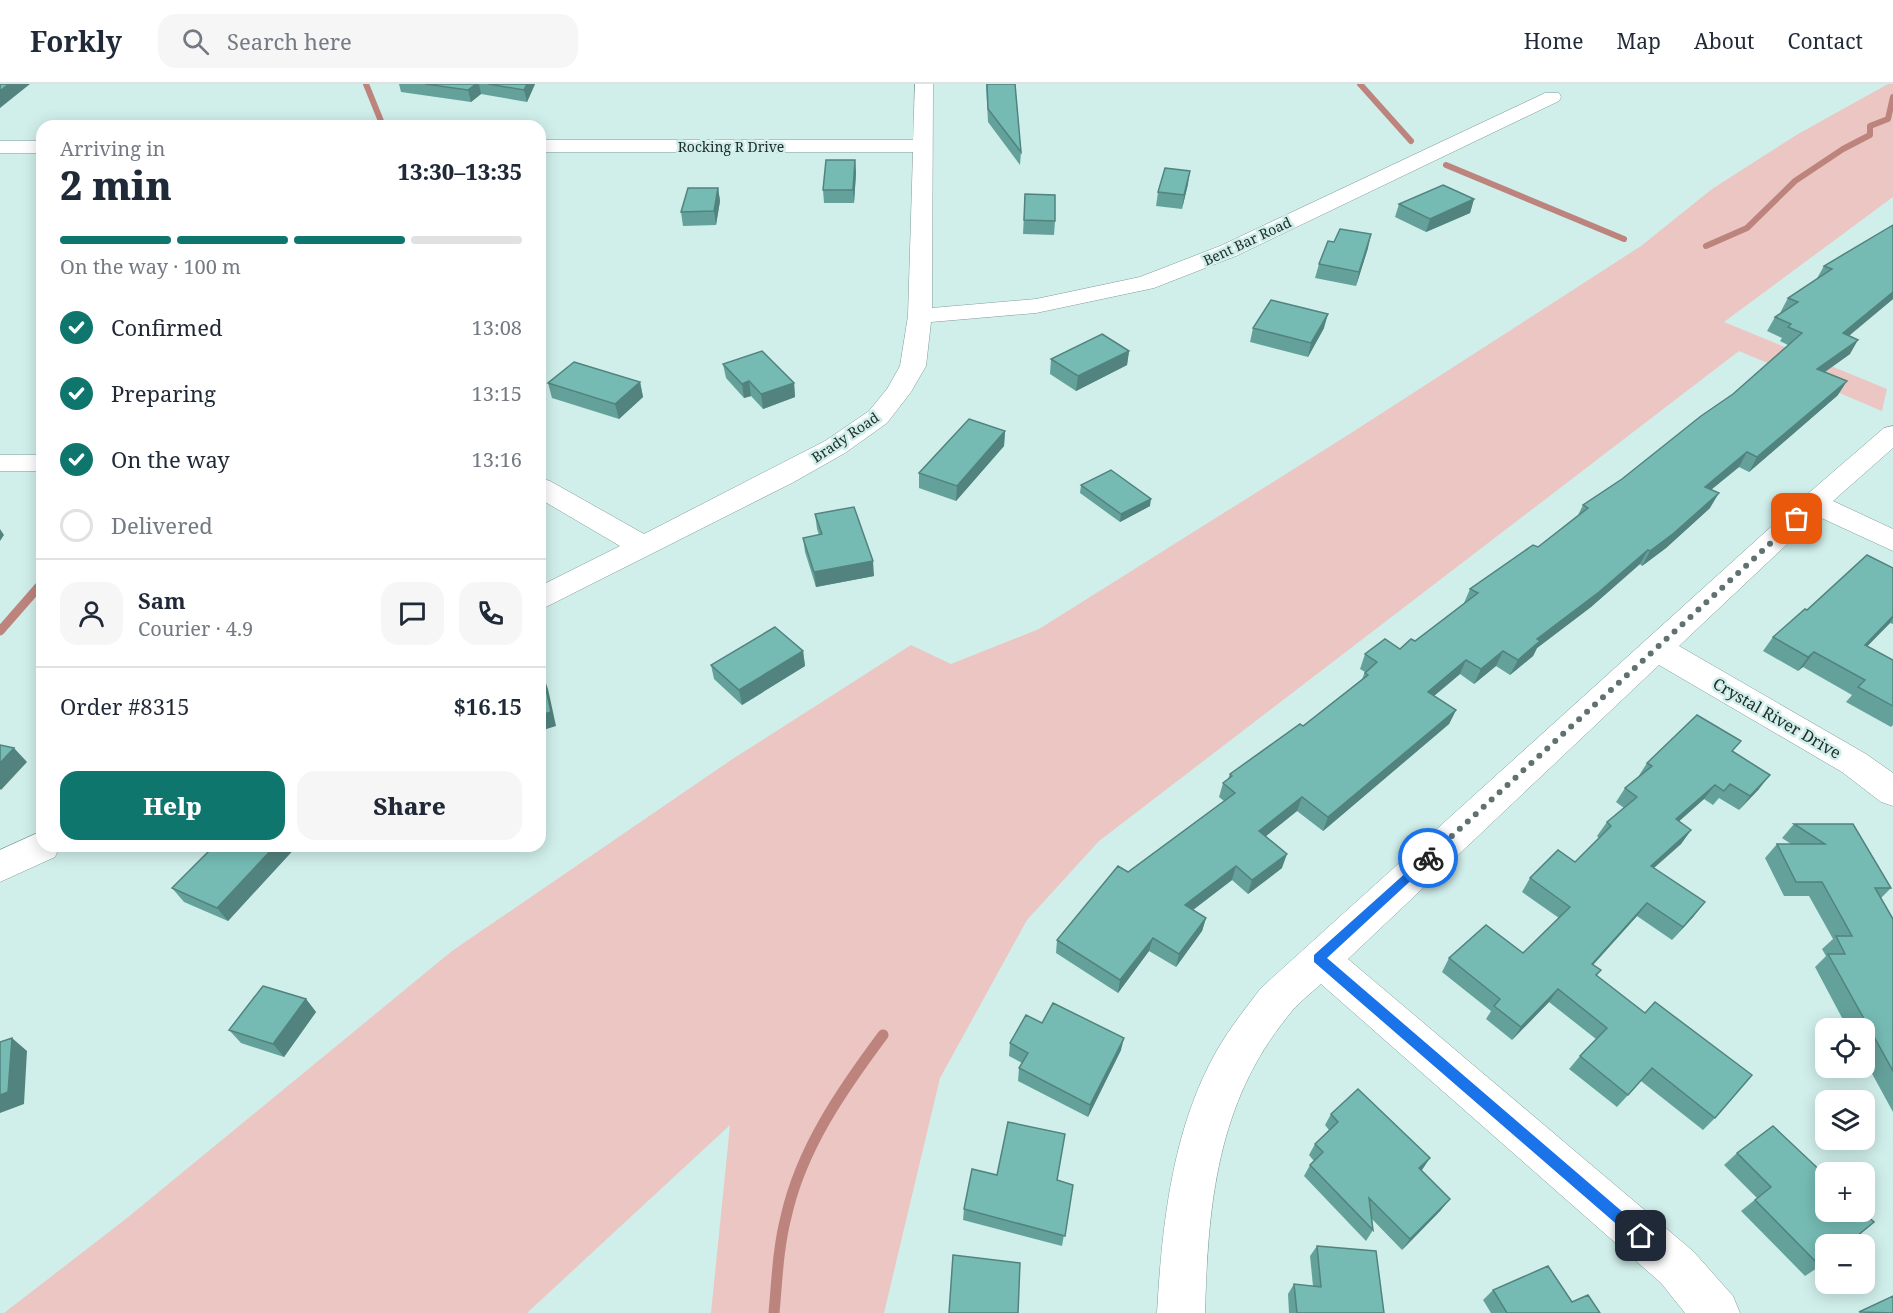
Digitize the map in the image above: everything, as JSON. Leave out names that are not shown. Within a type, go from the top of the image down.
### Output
[{"type":"street","name":"Brady Road","points":[[546,596],[782,477],[835,447],[878,417],[898,392],[913,366],[920,316],[924,84]]},
{"type":"street","name":"Bent Bar Road","points":[[920,316],[1036,306],[1146,283],[1228,251],[1552,97]]},
{"type":"street","name":"Rocking R Drive","points":[[546,146],[922,146]]},
{"type":"street","points":[[0,147],[36,147]]},
{"type":"street","points":[[1181,1313],[1182,1273],[1202,1144],[1220,1090],[1243,1044],[1269,1010],[1318,958],[1658,649],[1814,502],[1893,434]]},
{"type":"street","points":[[0,463],[36,463]]},
{"type":"street","points":[[546,490],[644,547]]},
{"type":"street","points":[[1814,502],[1893,541]]},
{"type":"street","name":"Crystal River Drive","points":[[1658,649],[1854,763],[1893,792]]},
{"type":"street","points":[[0,867],[36,849]]},
{"type":"street","points":[[1318,958],[1677,1267],[1716,1313]]},
{"type":"shaded area","points":[[1888,84],[1893,84],[1893,197],[1724,322],[1887,389],[1882,411],[1739,351],[1099,841],[1027,920],[940,1078],[884,1313],[711,1313],[730,1125],[527,1313],[4,1313],[127,1218],[452,951],[731,760],[911,645],[951,664],[1039,629],[1351,433],[1641,246],[1712,189],[1798,134]]},
{"type":"building","points":[[0,84],[9,84],[0,91]]},
{"type":"building","points":[[425,84],[476,84],[468,90]]},
{"type":"building","points":[[488,84],[527,84],[524,90]]},
{"type":"building","points":[[987,84],[1015,84],[1021,152],[988,109]]},
{"type":"building","points":[[826,160],[855,160],[853,190],[823,190]]},
{"type":"building","points":[[1165,168],[1190,171],[1184,195],[1158,192]]},
{"type":"building","points":[[1443,185],[1474,199],[1430,219],[1399,204]]},
{"type":"building","points":[[688,188],[718,188],[714,211],[681,212]]},
{"type":"building","points":[[1025,194],[1055,195],[1055,221],[1024,220]]},
{"type":"building","points":[[1893,225],[1893,292],[1843,333],[1858,340],[1817,369],[1847,381],[1757,457],[1747,452],[1705,487],[1719,493],[1674,533],[1650,551],[1648,550],[1599,592],[1537,639],[1540,641],[1518,660],[1503,651],[1481,669],[1466,660],[1428,692],[1456,710],[1328,817],[1302,797],[1259,831],[1287,854],[1252,880],[1236,866],[1185,905],[1206,918],[1179,954],[1153,938],[1120,980],[1057,940],[1118,866],[1128,872],[1235,793],[1223,783],[1232,776],[1230,774],[1300,724],[1303,726],[1368,675],[1365,673],[1377,662],[1365,654],[1385,639],[1400,649],[1411,639],[1415,641],[1478,593],[1470,589],[1533,545],[1538,547],[1588,508],[1583,505],[1622,479],[1701,416],[1733,394],[1802,333],[1788,327],[1791,324],[1775,317],[1798,302],[1788,298],[1832,269],[1824,266]]},
{"type":"building","points":[[1340,229],[1371,234],[1359,272],[1319,264],[1328,241],[1334,242]]},
{"type":"building","points":[[1271,300],[1328,314],[1311,343],[1253,328]]},
{"type":"building","points":[[1102,334],[1129,351],[1078,376],[1051,359]]},
{"type":"building","points":[[762,351],[794,383],[761,394],[749,381],[742,384],[723,364]]},
{"type":"building","points":[[574,362],[640,382],[615,404],[548,383]]},
{"type":"building","points":[[969,419],[1005,431],[957,486],[919,473]]},
{"type":"building","points":[[1111,470],[1151,499],[1121,514],[1081,485]]},
{"type":"building","points":[[854,507],[873,561],[814,572],[803,538],[822,534],[815,514]]},
{"type":"building","points":[[1867,555],[1893,568],[1893,616],[1865,645],[1893,660],[1893,706],[1858,687],[1865,680],[1814,652],[1808,657],[1773,637],[1805,609],[1807,610]]},
{"type":"building","points":[[775,627],[803,651],[739,690],[711,665]]},
{"type":"building","points":[[546,689],[551,712],[546,713]]},
{"type":"building","points":[[1697,715],[1741,741],[1732,751],[1770,775],[1750,796],[1730,784],[1724,791],[1715,785],[1676,819],[1691,830],[1651,866],[1705,902],[1683,927],[1647,903],[1592,964],[1601,970],[1596,975],[1645,1013],[1655,1002],[1752,1075],[1715,1118],[1652,1068],[1628,1095],[1580,1056],[1607,1028],[1558,989],[1521,1027],[1494,1006],[1500,999],[1449,958],[1486,925],[1523,953],[1570,907],[1530,878],[1558,850],[1575,862],[1611,826],[1607,822],[1637,797],[1625,788],[1652,766],[1647,763]]},
{"type":"building","points":[[0,745],[14,748],[0,763]]},
{"type":"building","points":[[1794,824],[1853,824],[1891,888],[1875,888],[1893,919],[1893,1071],[1875,1039],[1875,1018],[1864,1018],[1828,954],[1845,954],[1836,936],[1852,936],[1822,882],[1796,882],[1777,844],[1825,844]]},
{"type":"building","points":[[208,852],[269,852],[217,908],[172,888]]},
{"type":"building","points":[[263,986],[306,999],[273,1044],[229,1030]]},
{"type":"building","points":[[1053,1003],[1124,1038],[1090,1105],[1019,1068],[1028,1053],[1010,1043],[1026,1015],[1042,1023]]},
{"type":"building","points":[[12,1038],[8,1092],[0,1095],[0,1042]]},
{"type":"building","points":[[1358,1089],[1430,1158],[1419,1168],[1450,1199],[1410,1239],[1369,1198],[1373,1230],[1310,1165],[1323,1152],[1315,1144],[1338,1122],[1331,1114]]},
{"type":"building","points":[[1008,1122],[1065,1134],[1057,1180],[1073,1185],[1065,1236],[964,1209],[972,1169],[997,1175]]},
{"type":"building","points":[[1773,1126],[1815,1166],[1815,1222],[1874,1222],[1859,1234],[1815,1234],[1815,1261],[1755,1200],[1771,1187],[1737,1153]]},
{"type":"building","points":[[1317,1246],[1376,1251],[1384,1313],[1297,1313],[1294,1284],[1321,1287]]},
{"type":"building","points":[[953,1255],[1020,1263],[1018,1313],[949,1313]]},
{"type":"building","points":[[1548,1266],[1572,1302],[1588,1295],[1600,1313],[1507,1313],[1493,1290]]},
{"type":"building","points":[[1893,1296],[1893,1313],[1859,1312]]},
{"type":"waterway","points":[[366,84],[381,120]]},
{"type":"waterway","points":[[1360,84],[1411,141]]},
{"type":"waterway","points":[[1706,246],[1747,228],[1795,181],[1843,149],[1870,135],[1870,126],[1888,119],[1893,97]]},
{"type":"waterway","points":[[1446,165],[1624,239]]},
{"type":"waterway","points":[[0,631],[36,590]]},
{"type":"waterway","points":[[774,1313],[783,1229],[802,1168],[812,1144],[838,1099],[883,1035]]},
{"type":"way so far","points":[[1428,858],[1797,519]]},
{"type":"route","points":[[1428,858],[1318,958],[1641,1236]]}]
